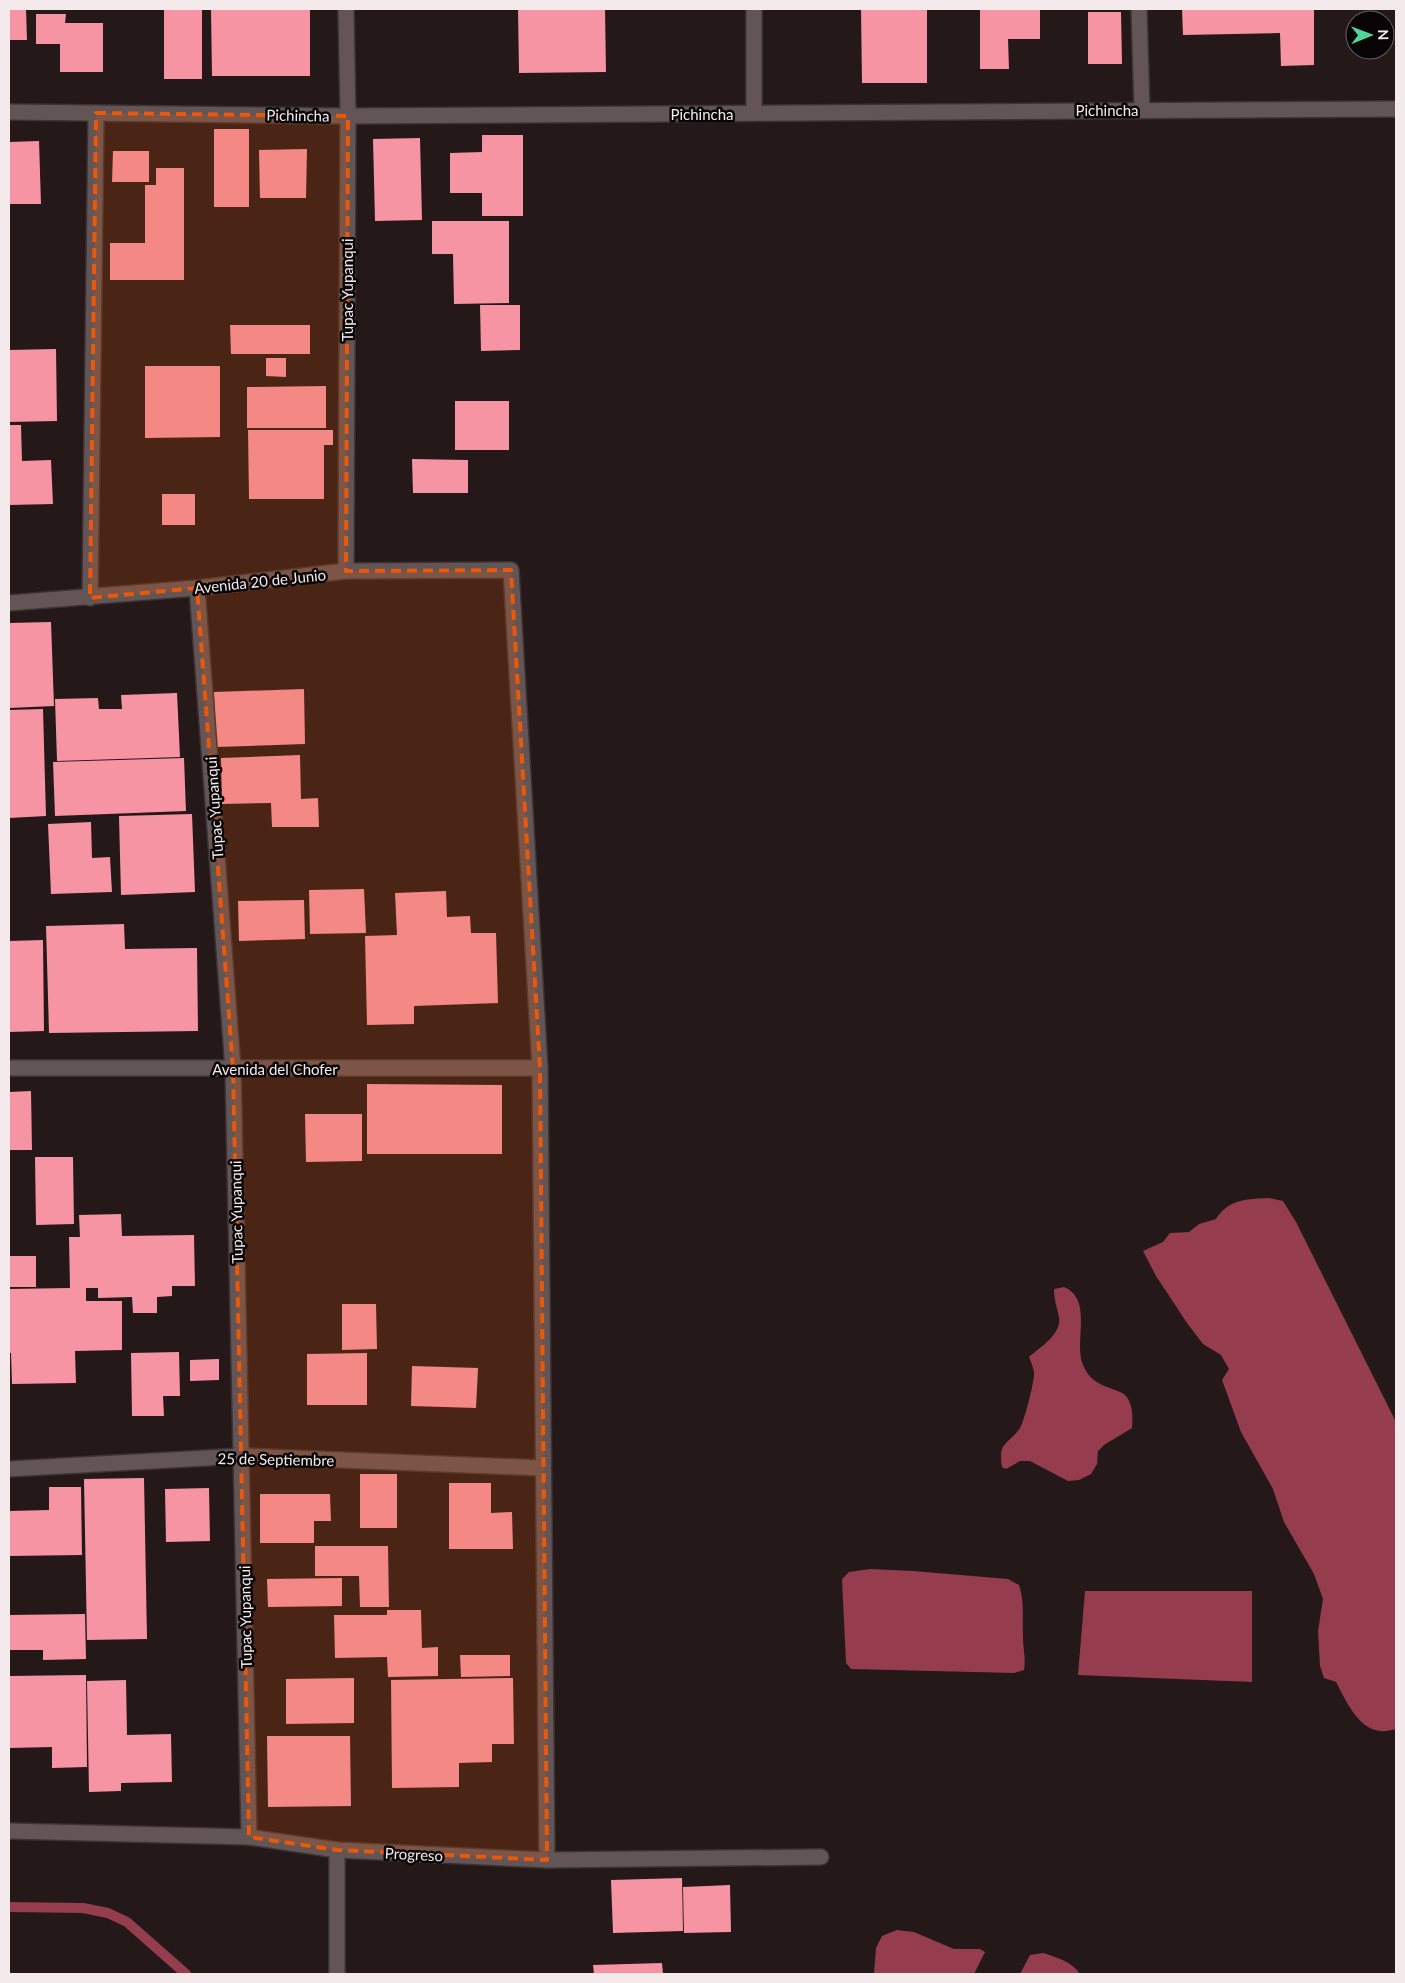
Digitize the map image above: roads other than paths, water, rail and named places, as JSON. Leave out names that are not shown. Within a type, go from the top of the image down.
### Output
[{"type":"street","name":"Tupac Yupanqui","points":[[346,9],[348,116],[346,571]]},
{"type":"street","points":[[754,9],[754,113]]},
{"type":"street","points":[[1139,9],[1142,110]]},
{"type":"street","name":"Pichincha","points":[[9,112],[348,116],[1396,108]]},
{"type":"street","points":[[90,598],[96,113]]},
{"type":"street","name":"Avenida 20 de Junio","points":[[9,603],[197,588],[346,571],[511,570],[540,1068]]},
{"type":"street","name":"Tupac Yupanqui","points":[[197,588],[233,1069],[249,1837]]},
{"type":"street","name":"Avenida del Chofer","points":[[9,1068],[540,1068]]},
{"type":"street","points":[[540,1068],[547,1860]]},
{"type":"street","name":"25 de Septiembre","points":[[9,1469],[242,1456],[543,1468]]},
{"type":"street","name":"Progreso","points":[[9,1831],[249,1837],[337,1850],[547,1860],[821,1857]]},
{"type":"street","points":[[337,1850],[337,1974]]},
{"type":"waterway","points":[[9,1907],[83,1908],[108,1913],[127,1922],[186,1974]]}]
